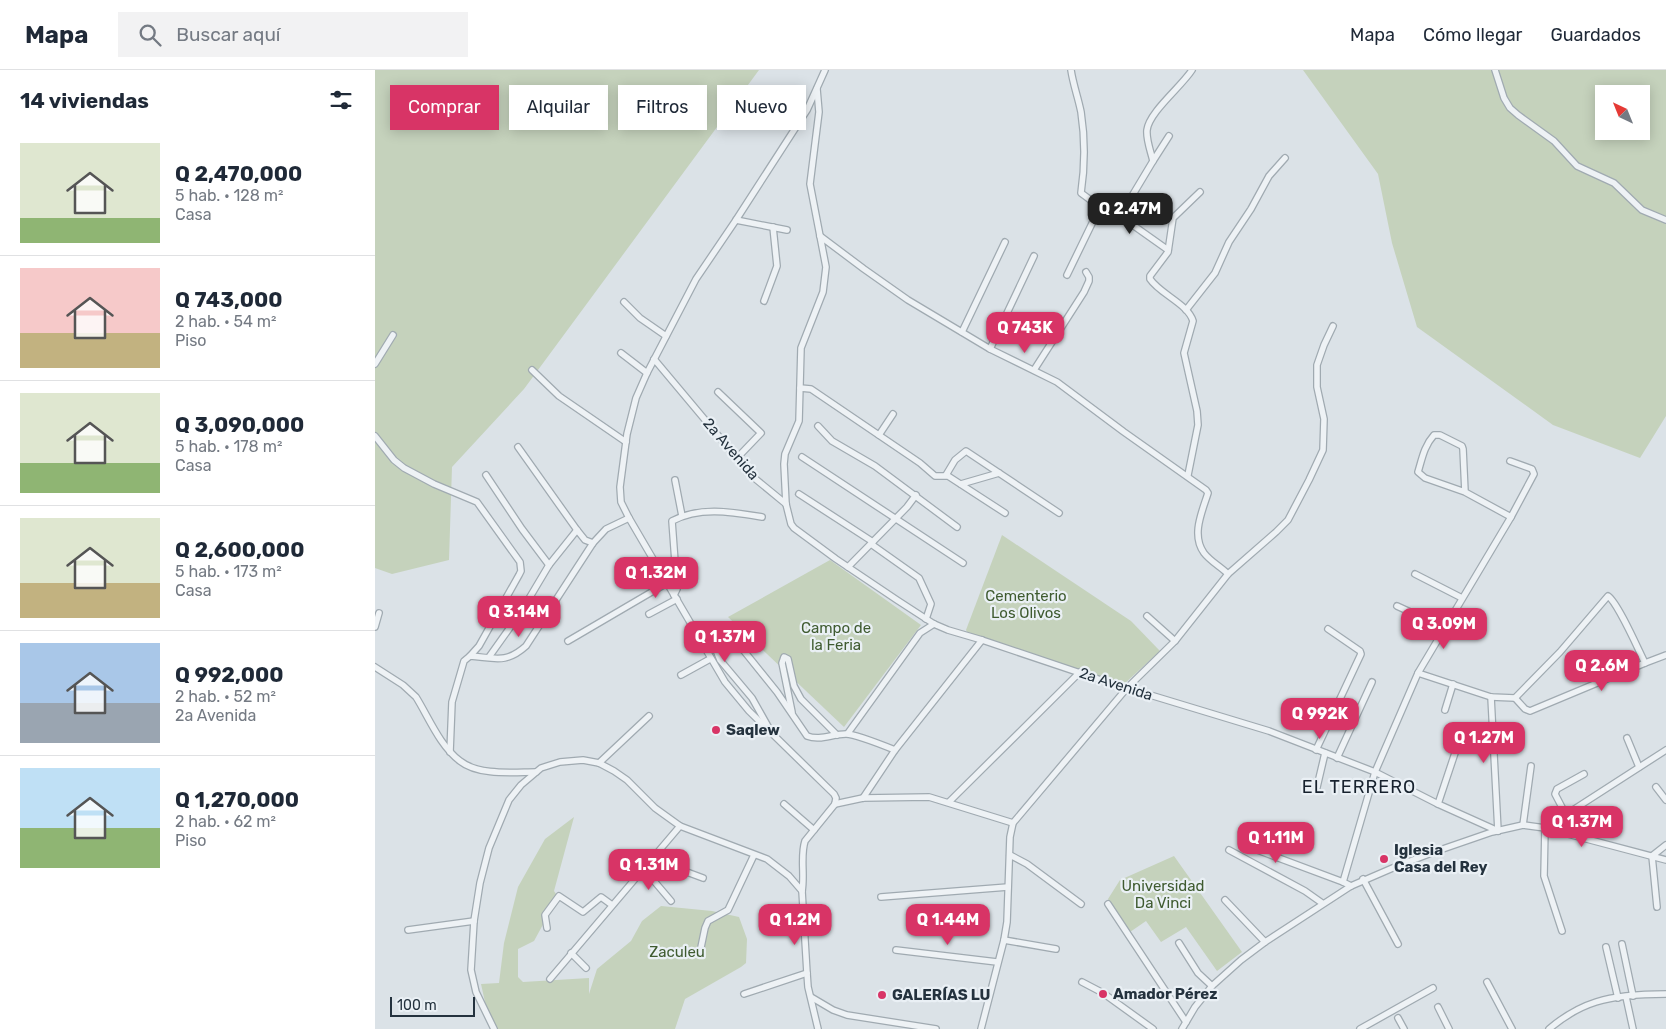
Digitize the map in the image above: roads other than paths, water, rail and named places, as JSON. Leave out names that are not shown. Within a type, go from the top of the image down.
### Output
[{"type":"street","points":[[818,1029],[807,974],[802,891],[804,878],[803,847],[805,841],[835,804],[837,798],[775,738],[725,682],[629,518],[621,502],[620,487],[626,442],[636,398],[647,373],[696,279],[807,110],[825,70]]},
{"type":"street","points":[[1071,70],[1072,82],[1081,111],[1085,150],[1081,193],[1100,207],[1120,216],[1168,250]]},
{"type":"street","points":[[1153,161],[1147,135],[1148,127],[1161,105],[1193,70]]},
{"type":"street","points":[[1495,70],[1504,98],[1510,108],[1554,141],[1577,166],[1614,183],[1642,210],[1666,220]]},
{"type":"street","points":[[786,504],[784,464],[785,454],[799,421],[801,348],[823,292],[826,267],[810,184],[819,112],[817,89]]},
{"type":"street","points":[[1120,216],[1169,136]]},
{"type":"street","points":[[1185,310],[1215,272],[1229,242],[1269,176],[1285,158]]},
{"type":"street","points":[[1188,475],[1198,425],[1197,411],[1184,354],[1193,321],[1192,316],[1150,279],[1150,276],[1167,255],[1173,218],[1201,192]]},
{"type":"street","points":[[1067,275],[1100,207]]},
{"type":"street","points":[[736,220],[787,230]]},
{"type":"street","points":[[764,301],[777,266],[773,227]]},
{"type":"street","points":[[820,236],[864,269],[962,332],[990,349],[1057,382],[1188,475],[1208,493],[1199,525],[1198,536],[1200,544],[1205,554],[1228,574]]},
{"type":"street","points":[[962,332],[1005,242]]},
{"type":"street","points":[[990,349],[1034,256]]},
{"type":"street","points":[[1033,370],[1089,281],[1086,272]]},
{"type":"street","points":[[624,302],[640,318],[666,336]]},
{"type":"street","points":[[981,1029],[1004,940],[1013,824],[1127,688],[1175,641],[1228,574],[1288,520],[1323,450],[1324,419],[1317,387],[1317,365],[1333,326]]},
{"type":"street","points":[[375,364],[393,335]]},
{"type":"street","points":[[621,353],[647,373]]},
{"type":"street","name":"2a Avenida","points":[[654,359],[747,472],[786,504],[791,524],[794,528],[849,568],[934,624],[1127,688],[1269,731],[1375,772],[1438,804],[1498,830]]},
{"type":"street","points":[[531,370],[559,396],[626,442]]},
{"type":"street","points":[[800,388],[811,389],[920,463],[935,476],[947,475],[1005,513]]},
{"type":"street","points":[[718,392],[761,434],[737,458]]},
{"type":"street","points":[[879,435],[893,414]]},
{"type":"street","points":[[818,426],[832,440],[875,466],[957,527]]},
{"type":"street","points":[[1465,492],[1463,449],[1440,435],[1434,435],[1423,452],[1419,472],[1425,478],[1465,492],[1511,517]]},
{"type":"street","points":[[375,436],[394,460],[403,468],[434,484],[477,502],[520,562],[521,571],[519,576],[479,646],[464,661],[452,702],[450,752]]},
{"type":"street","points":[[518,447],[577,530],[585,540],[593,543]]},
{"type":"street","points":[[947,475],[955,460],[966,451],[1059,512]]},
{"type":"street","points":[[802,457],[963,563]]},
{"type":"street","points":[[1343,882],[1375,772],[1418,674],[1511,517],[1534,474],[1532,469],[1510,461]]},
{"type":"street","points":[[961,484],[999,473]]},
{"type":"street","points":[[486,475],[549,565]]},
{"type":"street","points":[[675,480],[682,516]]},
{"type":"street","points":[[799,494],[872,543],[919,578],[931,604],[926,619]]},
{"type":"street","points":[[849,568],[916,495]]},
{"type":"street","points":[[649,614],[675,597],[677,589],[671,522],[682,516],[705,512],[725,511],[762,517]]},
{"type":"street","points":[[470,656],[505,659],[513,656],[526,646],[593,543],[606,529],[629,518]]},
{"type":"street","points":[[489,657],[521,612],[549,565],[577,530]]},
{"type":"street","points":[[1415,574],[1462,598]]},
{"type":"street","points":[[568,641],[667,583]]},
{"type":"street","points":[[1515,698],[1560,652],[1608,596],[1616,607],[1645,663]]},
{"type":"street","points":[[1397,606],[1445,628]]},
{"type":"street","points":[[375,627],[379,612]]},
{"type":"street","points":[[1147,616],[1175,641]]},
{"type":"street","points":[[848,733],[920,633],[934,624]]},
{"type":"street","points":[[1316,750],[1361,654],[1327,629]]},
{"type":"street","points":[[863,798],[895,750],[982,640]]},
{"type":"street","points":[[775,738],[752,698],[720,660],[717,654],[718,646],[727,641],[740,646],[777,692],[807,736],[822,738],[848,733],[895,750]]},
{"type":"street","points":[[1418,674],[1491,697],[1515,698],[1525,709],[1531,711],[1666,655]]},
{"type":"street","points":[[794,716],[782,663],[784,657],[788,660],[794,686],[801,699],[837,735]]},
{"type":"street","points":[[681,675],[710,658]]},
{"type":"street","points":[[375,667],[403,685],[416,697],[450,752],[462,763],[481,770],[510,773],[536,772]]},
{"type":"street","points":[[949,802],[1079,672]]},
{"type":"street","points":[[1337,758],[1373,682]]},
{"type":"street","points":[[1445,710],[1453,684]]},
{"type":"street","points":[[1491,697],[1498,830]]},
{"type":"street","points":[[599,763],[649,716]]},
{"type":"street","points":[[1627,738],[1639,767]]},
{"type":"street","points":[[1438,804],[1457,747]]},
{"type":"street","points":[[1545,828],[1666,750]]},
{"type":"street","points":[[1317,786],[1325,753]]},
{"type":"street","points":[[494,1029],[476,992],[471,970],[474,921],[480,883],[489,848],[509,800],[521,785],[536,772],[560,762],[583,760],[599,763],[627,780],[655,808],[680,826],[767,860],[789,876],[802,891]]},
{"type":"street","points":[[1523,826],[1531,766]]},
{"type":"street","points":[[1566,815],[1555,794],[1557,789],[1584,774]]},
{"type":"street","points":[[1656,786],[1666,800]]},
{"type":"street","points":[[835,804],[863,798],[929,797],[1013,824]]},
{"type":"street","points":[[783,804],[814,830]]},
{"type":"street","points":[[549,979],[680,826]]},
{"type":"street","points":[[1182,1029],[1212,986],[1241,960],[1322,903],[1363,880],[1498,830],[1523,826],[1545,828],[1666,860]]},
{"type":"street","points":[[1545,828],[1544,876],[1562,931]]},
{"type":"street","points":[[1652,856],[1666,845]]},
{"type":"street","points":[[1252,848],[1351,886]]},
{"type":"street","points":[[1229,850],[1305,891],[1322,903]]},
{"type":"street","points":[[1010,855],[1027,864],[1081,904]]},
{"type":"street","points":[[654,856],[676,868],[703,878]]},
{"type":"street","points":[[699,952],[708,921],[728,910],[754,856]]},
{"type":"street","points":[[1652,856],[1657,907]]},
{"type":"street","points":[[643,868],[671,901]]},
{"type":"street","points":[[1363,880],[1398,944]]},
{"type":"street","points":[[881,897],[1008,888]]},
{"type":"street","points":[[547,928],[545,915],[559,896],[583,912],[601,897],[612,905]]},
{"type":"street","points":[[1225,900],[1265,942]]},
{"type":"street","points":[[1108,904],[1186,1022]]},
{"type":"street","points":[[408,930],[474,921]]},
{"type":"street","points":[[1004,940],[1056,949]]},
{"type":"street","points":[[1179,943],[1198,973],[1212,986]]},
{"type":"street","points":[[1622,944],[1633,996]]},
{"type":"street","points":[[1606,946],[1618,998]]},
{"type":"street","points":[[896,950],[997,962]]},
{"type":"street","points":[[571,953],[586,968]]},
{"type":"street","points":[[745,994],[807,974]]},
{"type":"street","points":[[1082,982],[1103,993],[1153,1029]]},
{"type":"street","points":[[1487,982],[1512,1029]]},
{"type":"street","points":[[1360,1029],[1433,988]]},
{"type":"street","points":[[1549,1029],[1559,1020],[1595,1002],[1633,996],[1666,994]]},
{"type":"street","points":[[811,997],[833,1010],[847,1015],[936,1029]]},
{"type":"street","points":[[1626,997],[1633,1029]]},
{"type":"street","points":[[1438,1007],[1449,1029]]},
{"type":"street","points":[[1398,1018],[1404,1029]]},
{"type":"place","name":"Saqlew","points":[[716,730]]},
{"type":"place","name":"Iglesia Casa del Rey","points":[[1384,859]]},
{"type":"place","name":"Amador Pérez","points":[[1103,994]]},
{"type":"place","name":"GALERÍAS LU","points":[[882,995]]},
{"type":"district","name":"EL TERRERO","points":[[1359,787]]},
{"type":"park label","name":"Cementerio Los Olivos","points":[[1026,604]]},
{"type":"park label","name":"Campo de la Feria","points":[[836,636]]},
{"type":"park label","name":"Universidad Da Vinci","points":[[1163,894]]},
{"type":"park label","name":"Zaculeu","points":[[677,952]]}]
